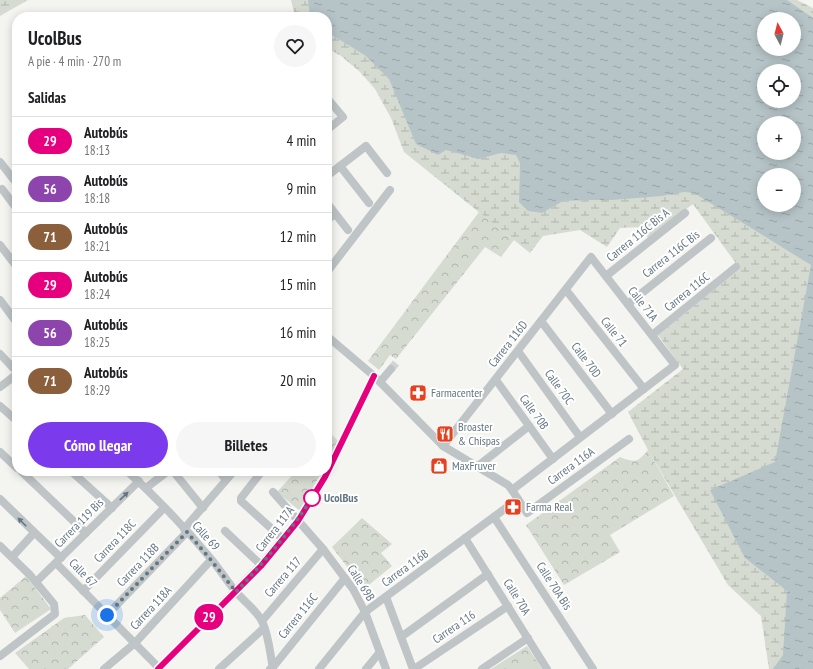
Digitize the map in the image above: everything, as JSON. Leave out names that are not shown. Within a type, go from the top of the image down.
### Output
[{"type":"street","points":[[332,104],[343,117],[332,126]]},
{"type":"street","points":[[332,172],[366,146],[387,173]]},
{"type":"street","points":[[0,162],[12,175]]},
{"type":"street","points":[[340,166],[369,203]]},
{"type":"street","points":[[12,182],[1,190],[12,203]]},
{"type":"street","points":[[332,265],[390,190]]},
{"type":"street","points":[[332,210],[348,230]]},
{"type":"street","name":"Carrera 116C Bis A","points":[[606,276],[685,213]]},
{"type":"street","name":"Carrera 116C Bis","points":[[628,304],[711,238]]},
{"type":"street","points":[[0,245],[12,261]]},
{"type":"street","name":"Calle 71A","points":[[591,257],[675,365],[644,389]]},
{"type":"street","name":"Carrera 116D","points":[[444,446],[591,257]]},
{"type":"street","name":"Carrera 116C","points":[[652,335],[736,267]]},
{"type":"street","name":"Calle 71","points":[[566,290],[644,389]]},
{"type":"street","points":[[0,300],[12,316]]},
{"type":"street","name":"Calle 70D","points":[[541,321],[612,414]]},
{"type":"street","points":[[332,340],[377,379],[444,446],[501,480],[512,490],[518,499]]},
{"type":"street","name":"Calle 70C","points":[[518,351],[580,438]]},
{"type":"street","points":[[0,354],[12,367]]},
{"type":"street","name":"Carrera 117A","points":[[332,464],[377,379],[391,369]]},
{"type":"street","points":[[0,387],[12,377]]},
{"type":"street","name":"Calle 70B","points":[[496,380],[553,459]]},
{"type":"street","points":[[512,490],[644,389]]},
{"type":"street","points":[[0,406],[12,417]]},
{"type":"street","points":[[478,466],[530,426]]},
{"type":"street","name":"Carrera 116A","points":[[518,499],[527,514],[629,439]]},
{"type":"street","points":[[0,452],[12,463]]},
{"type":"street","points":[[25,476],[86,533]]},
{"type":"street","points":[[77,476],[112,508]]},
{"type":"street","name":"Calle 69","points":[[133,476],[146,488],[211,560],[236,592],[258,615],[263,624]]},
{"type":"street","points":[[146,488],[162,476]]},
{"type":"street","points":[[177,476],[203,508]]},
{"type":"street","points":[[223,476],[226,480]]},
{"type":"street","name":"Carrera 118B","points":[[107,615],[185,531],[230,476]]},
{"type":"street","points":[[258,476],[240,499],[283,539]]},
{"type":"street","name":"Carrera 117A","points":[[159,669],[230,595],[236,592],[261,566],[298,521],[326,476]]},
{"type":"street","name":"Carrera 119 Bis","points":[[36,582],[139,481]]},
{"type":"street","name":"Calle 69B","points":[[273,492],[323,549],[353,589],[365,612],[386,669]]},
{"type":"street","name":"Calle 67","points":[[0,499],[34,533],[83,591],[159,669]]},
{"type":"street","name":"Carrera 116B","points":[[319,669],[365,612],[518,499]]},
{"type":"street","name":"Carrera 118C","points":[[83,591],[164,508]]},
{"type":"street","name":"Calle 70A Bis","points":[[494,517],[593,669]]},
{"type":"street","points":[[225,531],[261,566]]},
{"type":"street","points":[[12,557],[34,533]]},
{"type":"street","name":"Calle 70A","points":[[465,538],[547,669]]},
{"type":"street","points":[[0,546],[36,582],[54,604],[55,609],[55,614],[0,656]]},
{"type":"street","name":"Carrera 117","points":[[219,669],[263,624],[323,549]]},
{"type":"street","name":"Carrera 118A","points":[[104,669],[135,643],[211,560]]},
{"type":"street","points":[[401,637],[488,574]]},
{"type":"street","name":"Carrera 116C","points":[[272,668],[345,578]]},
{"type":"street","points":[[386,597],[413,669]]},
{"type":"street","name":"Carrera 116","points":[[413,669],[508,606]]},
{"type":"street","points":[[263,624],[272,668]]},
{"type":"street","points":[[482,669],[528,638]]},
{"type":"street","points":[[366,669],[380,652]]},
{"type":"green space","points":[[0,0],[28,0],[0,16]]},
{"type":"green space","points":[[291,0],[797,0],[813,8],[813,669],[769,669],[761,616],[728,585],[648,450],[628,412],[683,369],[658,335],[740,269],[693,204],[648,238],[641,227],[620,228],[607,247],[580,230],[543,236],[530,253],[404,152],[391,118],[375,89],[359,71],[341,56],[332,51],[332,12],[294,12]]},
{"type":"green space","points":[[479,212],[514,240],[501,257],[485,247],[396,359],[390,355],[379,370],[368,361]]},
{"type":"green space","points":[[332,435],[338,441],[332,452]]},
{"type":"green space","points":[[648,450],[674,496],[610,535],[620,552],[564,585],[526,525],[620,457],[636,461]]},
{"type":"green space","points":[[291,476],[319,476],[300,511],[277,492]]},
{"type":"green space","points":[[362,518],[392,544],[381,553],[392,566],[364,589],[332,547]]},
{"type":"green space","points":[[26,576],[51,609],[15,633],[0,610],[0,598]]},
{"type":"green space","points":[[85,615],[104,637],[68,669],[29,669],[15,653],[64,618]]},
{"type":"green space","points":[[527,646],[542,669],[491,669]]},
{"type":"green space","points":[[529,654],[539,668],[538,669],[511,669]]},
{"type":"water","points":[[308,0],[787,0],[813,18],[813,669],[773,669],[783,655],[787,591],[745,558],[710,490],[775,462],[811,265],[694,193],[684,192],[662,196],[612,200],[563,201],[542,213],[528,211],[519,202],[520,163],[516,155],[501,153],[479,159],[446,150],[438,155],[416,144],[389,79],[366,56],[332,35],[332,12],[309,12]]},
{"type":"tunnel","points":[[391,369],[396,363]]},
{"type":"bus line","name":"29","points":[[332,462],[374,376]]},
{"type":"bus line","name":"29","points":[[158,669],[230,595],[236,592],[261,566],[298,521],[325,476]]},
{"type":"place","name":"Farmacenter","points":[[418,393]]},
{"type":"place","name":"Broaster & Chispas","points":[[445,434]]},
{"type":"place","name":"MaxFruver","points":[[439,466]]},
{"type":"place","name":"UcolBus","points":[[312,498]]},
{"type":"place","name":"Farma Real","points":[[513,507]]},
{"type":"route","points":[[107,615],[187,532],[236,592],[261,566],[298,521],[312,498]]}]
